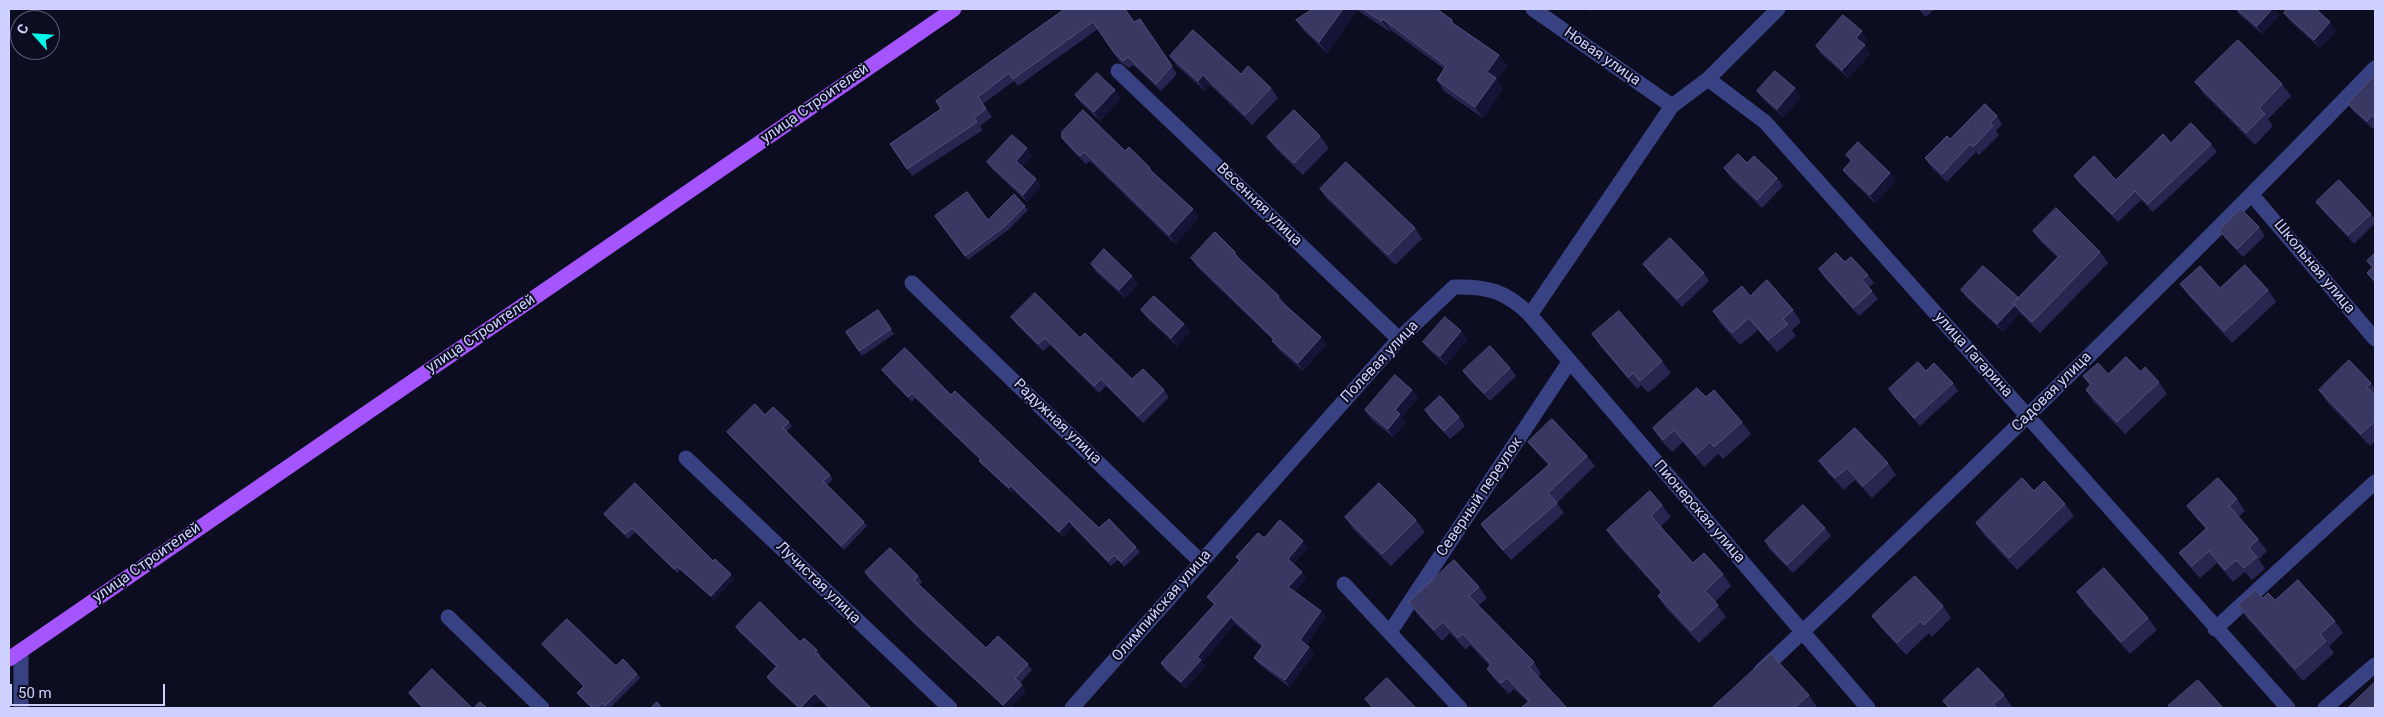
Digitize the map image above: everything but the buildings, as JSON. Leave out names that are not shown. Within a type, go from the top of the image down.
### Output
[{"type":"main road","name":"улица Строителей","points":[[15,655],[954,9]]},
{"type":"street","name":"Новая улица","points":[[1532,9],[1672,106]]},
{"type":"street","points":[[1530,315],[1672,106],[1708,79],[1778,9]]},
{"type":"street","name":"Садовая улица","points":[[1748,683],[2028,417],[2252,195],[2375,68]]},
{"type":"street","name":"Весенняя улица","points":[[1118,71],[1399,339]]},
{"type":"street","name":"улица Гагарина","points":[[1708,79],[1765,122],[2288,708]]},
{"type":"street","name":"Школьная улица","points":[[2252,195],[2375,339]]},
{"type":"street","name":"Радужная улица","points":[[912,283],[1201,562]]},
{"type":"street","name":"Полевая улица","points":[[1253,503],[1399,339],[1454,287],[1478,286],[1500,292],[1516,301],[1530,315]]},
{"type":"street","name":"Пионерская улица","points":[[1530,315],[1868,708]]},
{"type":"street","name":"Северный переулок","points":[[1390,632],[1570,361]]},
{"type":"street","name":"Лучистая улица","points":[[686,458],[950,708]]},
{"type":"street","points":[[2216,629],[2375,482]]},
{"type":"street","name":"Олимпийская улица","points":[[1072,708],[1253,503]]},
{"type":"street","points":[[1344,584],[1460,708]]},
{"type":"street","points":[[448,617],[542,708]]},
{"type":"street","points":[[15,655],[22,708]]},
{"type":"street","points":[[2326,708],[2375,665]]}]
